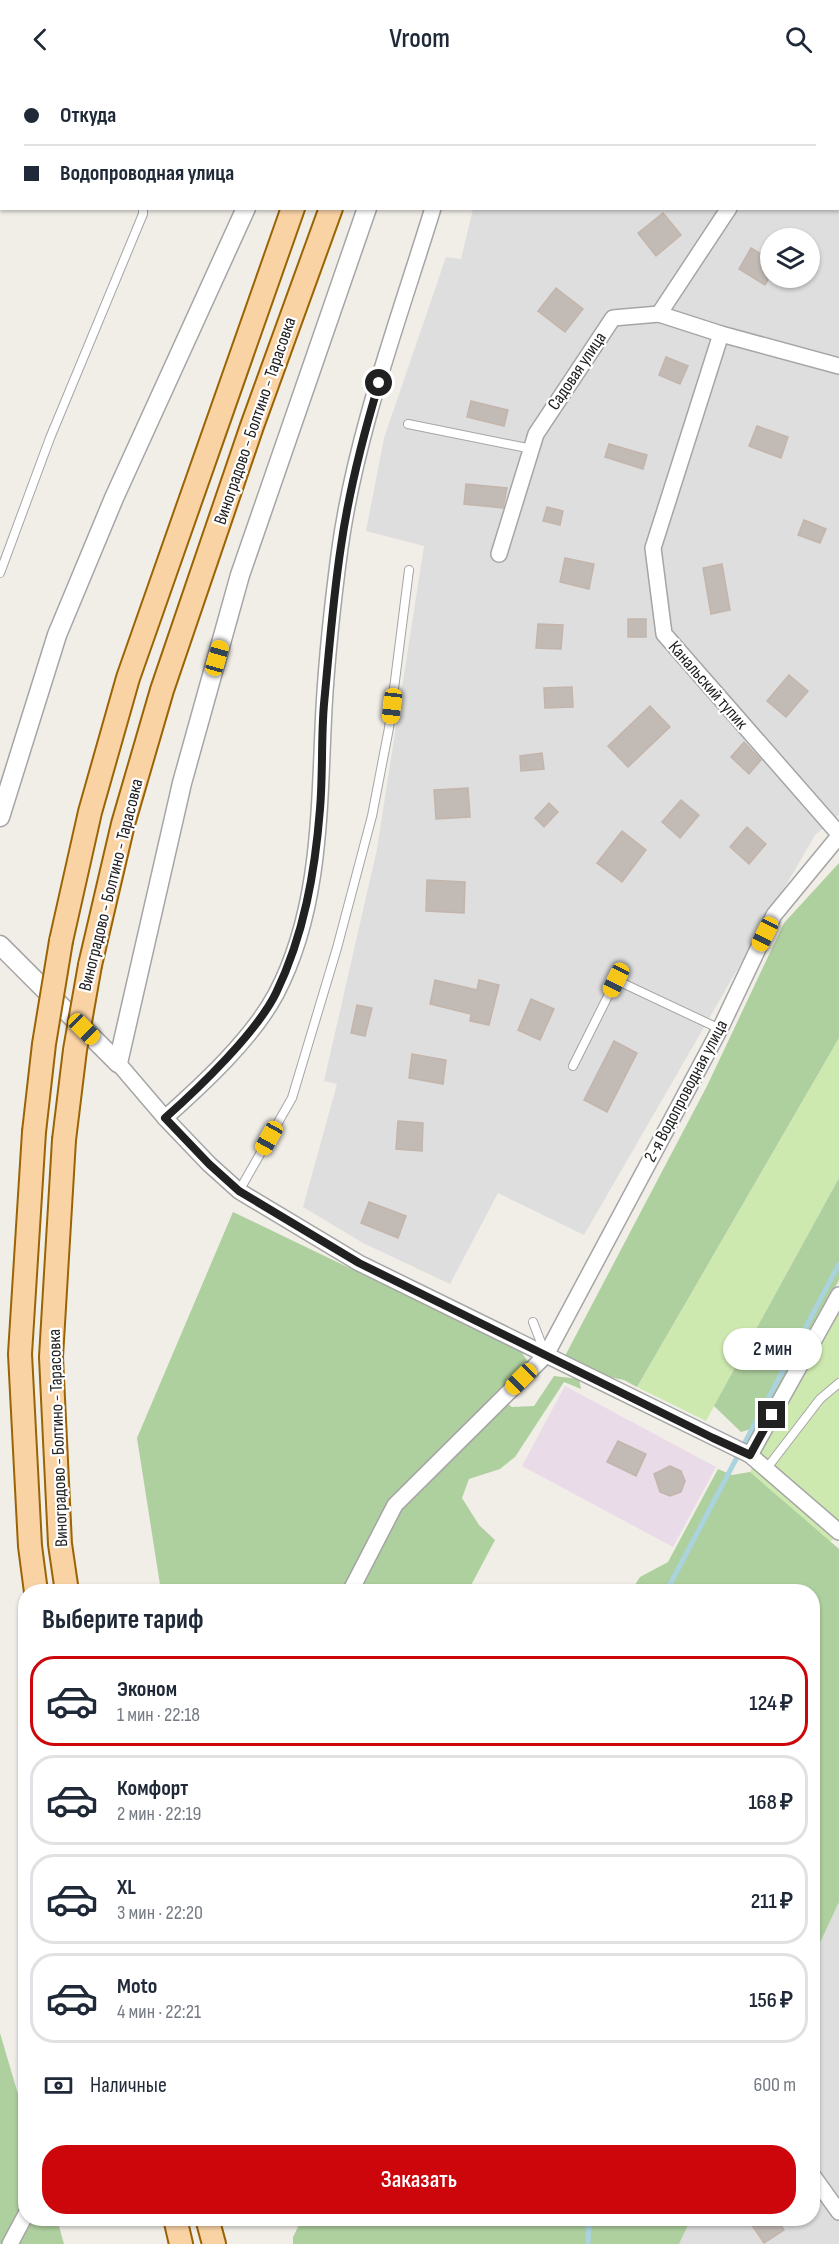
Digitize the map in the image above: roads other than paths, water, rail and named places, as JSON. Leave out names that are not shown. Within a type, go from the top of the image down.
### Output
[{"type":"main road","name":"Виноградово - Болтино - Тарасовка","points":[[35,1584],[30,1546],[20,1354],[34,1132],[44,1044],[61,941],[90,812],[128,678],[292,210]]},
{"type":"main road","name":"Виноградово - Болтино - Тарасовка","points":[[66,1584],[60,1544],[51,1357],[64,1140],[75,1050],[90,965],[123,824],[162,690],[252,426],[330,210]]},
{"type":"main road","points":[[176,2226],[181,2244]]},
{"type":"main road","points":[[209,2226],[214,2244]]},
{"type":"street","points":[[0,817],[57,635],[114,498],[245,210]]},
{"type":"street","points":[[118,1063],[182,783],[240,574],[366,210]]},
{"type":"street","points":[[165,1118],[246,1036],[275,995],[300,936],[311,878],[320,809],[324,706],[341,546],[356,470],[373,405],[431,210]]},
{"type":"street","points":[[728,210],[659,314],[721,334],[839,366]]},
{"type":"street","name":"Садовая улица","points":[[499,554],[536,434],[613,318],[659,314]]},
{"type":"street","name":"Канальский тупик","points":[[721,334],[653,548],[664,634],[839,835]]},
{"type":"street","name":"2-я Водопроводная улица","points":[[354,1584],[395,1505],[546,1355],[720,1029],[774,915],[839,835]]},
{"type":"street","points":[[0,945],[118,1063],[165,1118],[209,1164],[239,1191],[359,1263],[750,1455],[839,1532]]},
{"type":"street","points":[[750,1455],[839,1295]]},
{"type":"street","points":[[820,2186],[839,2212]]},
{"type":"street","points":[[10,2244],[20,2226]]},
{"type":"lane","points":[[0,573],[50,438],[143,214],[142,210]]},
{"type":"lane","points":[[408,423],[532,450]]},
{"type":"lane","points":[[239,1191],[292,1098],[340,937],[372,816],[381,772],[389,728],[409,570]]},
{"type":"lane","points":[[573,1066],[616,980],[720,1029]]},
{"type":"lane","points":[[533,1322],[546,1355]]},
{"type":"lane","points":[[767,1468],[820,1399],[839,1383]]},
{"type":"waterway","points":[[670,1584],[839,1264]]},
{"type":"waterway","points":[[588,2244],[589,2226]]}]
